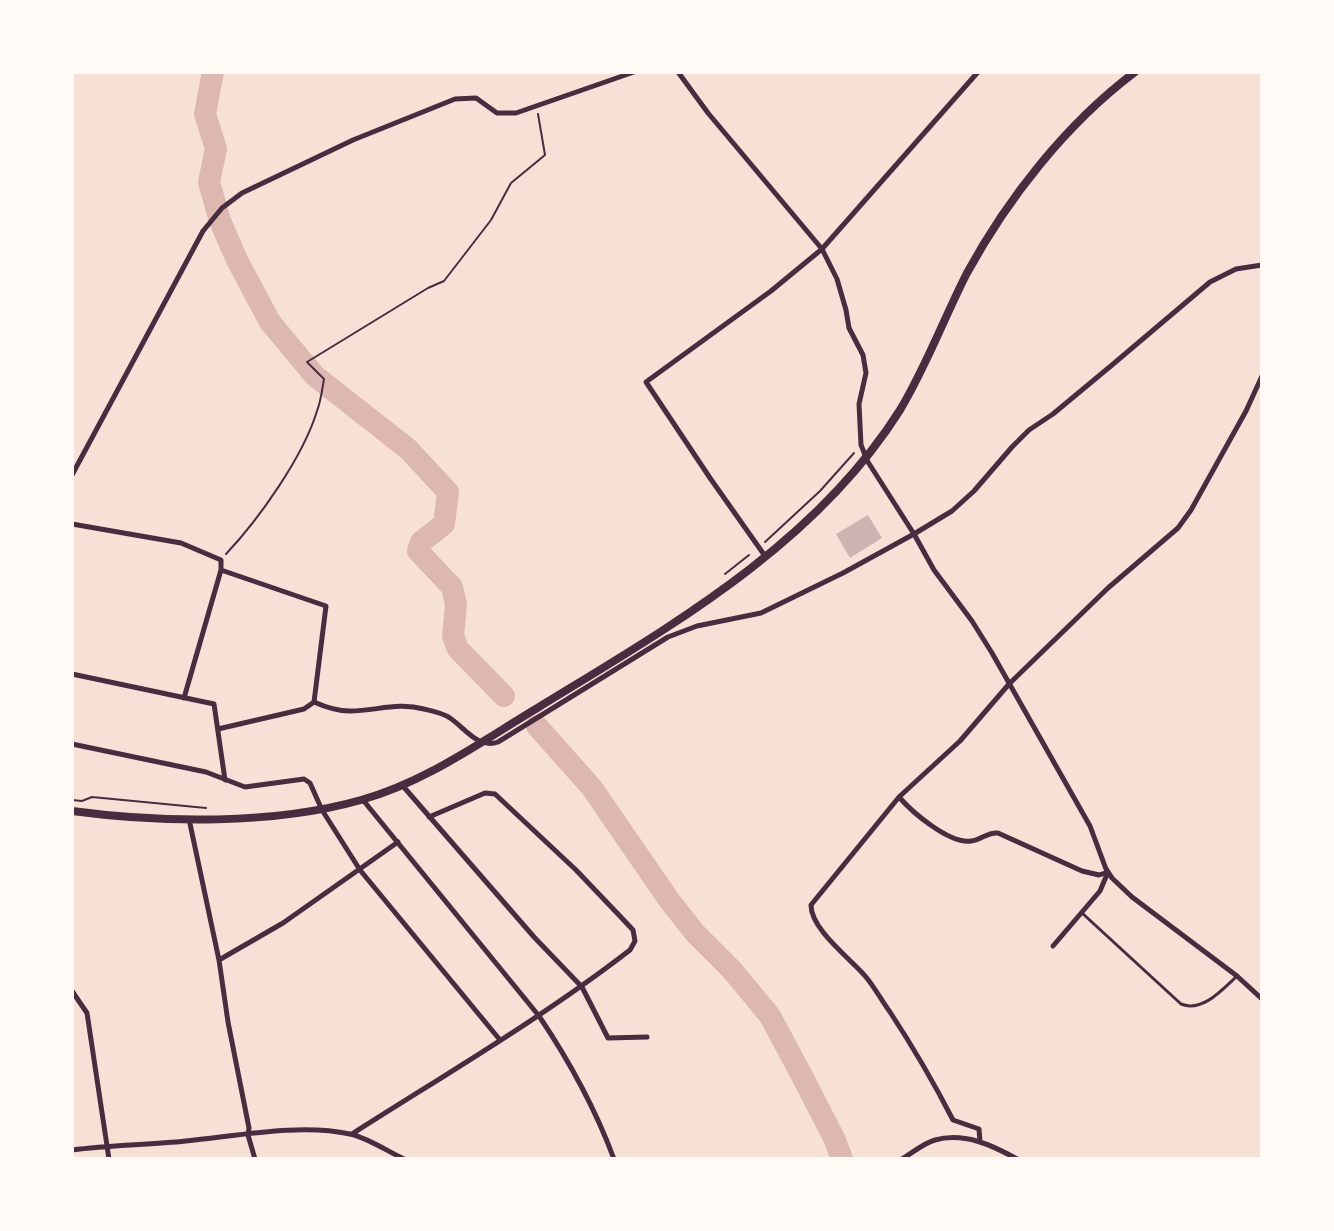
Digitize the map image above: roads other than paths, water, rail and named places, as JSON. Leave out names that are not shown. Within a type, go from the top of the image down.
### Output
[{"type":"main road","points":[[72,812],[124,817],[234,818],[321,810],[363,800],[402,785],[482,742],[668,628],[707,601],[765,556],[826,500],[866,456],[900,409],[967,274],[1026,182],[1066,135],[1102,99],[1135,72]]},
{"type":"street","points":[[72,475],[203,231],[222,208],[243,193],[335,148],[455,99],[476,99],[497,113],[516,112],[634,72]]},
{"type":"street","points":[[678,72],[708,113],[822,249],[837,279],[849,328],[862,355],[866,374],[859,404],[861,445],[866,456],[934,570],[972,621],[1010,684],[1090,826],[1108,872],[1132,897],[1237,976],[1262,999]]},
{"type":"street","points":[[765,556],[646,382],[771,291],[822,249],[978,72]]},
{"type":"street","points":[[314,702],[325,707],[349,711],[396,705],[413,706],[448,716],[472,737],[482,742],[492,744],[498,742],[674,634],[697,626],[761,613],[843,573],[914,534],[965,501],[1029,430],[1053,414],[1210,282],[1236,269],[1262,265]]},
{"type":"street","points":[[980,1142],[979,1129],[953,1120],[929,1073],[867,978],[820,928],[811,914],[811,905],[899,797],[960,741],[1010,684],[1108,588],[1169,537],[1185,519],[1246,411],[1262,376]]},
{"type":"street","points":[[72,524],[181,543],[221,560],[221,570],[184,699]]},
{"type":"street","points":[[218,729],[304,709],[314,702],[326,606],[221,570]]},
{"type":"street","points":[[72,674],[214,704],[225,780]]},
{"type":"street","points":[[72,744],[206,772],[245,788],[304,779],[310,783],[321,810],[360,870],[500,1040]]},
{"type":"street","points":[[402,785],[534,937],[582,987],[608,1038],[647,1037]]},
{"type":"street","points":[[352,1134],[582,987],[630,950],[635,941],[633,930],[576,870],[495,794],[485,793],[429,817]]},
{"type":"street","points":[[899,797],[922,819],[962,842],[998,833],[1082,871],[1099,875],[1108,872]]},
{"type":"street","points":[[363,800],[539,1016],[564,1053],[586,1093],[614,1159]]},
{"type":"street","points":[[189,819],[219,960],[228,1022],[249,1128],[248,1135],[255,1159]]},
{"type":"street","points":[[219,960],[283,923],[398,842]]},
{"type":"street","points":[[1053,946],[1100,891],[1108,872]]},
{"type":"street","points":[[72,991],[87,1013],[109,1159]]},
{"type":"street","points":[[72,1150],[108,1145],[171,1143],[295,1130],[324,1130],[352,1134],[404,1159]]},
{"type":"street","points":[[902,1159],[934,1140],[961,1137],[980,1142],[1017,1159]]},
{"type":"lane","points":[[1082,914],[1185,1006],[1191,1007],[1210,999],[1237,976]]},
{"type":"waterway","points":[[213,72],[205,114],[216,149],[209,182],[220,221],[237,260],[270,322],[315,376],[408,449],[448,492],[444,524],[421,542],[418,551],[452,587],[456,604],[453,636],[458,649],[504,696]]},
{"type":"waterway","points":[[537,726],[592,788],[669,900],[695,933],[732,970],[770,1016],[835,1140],[842,1159]]}]
